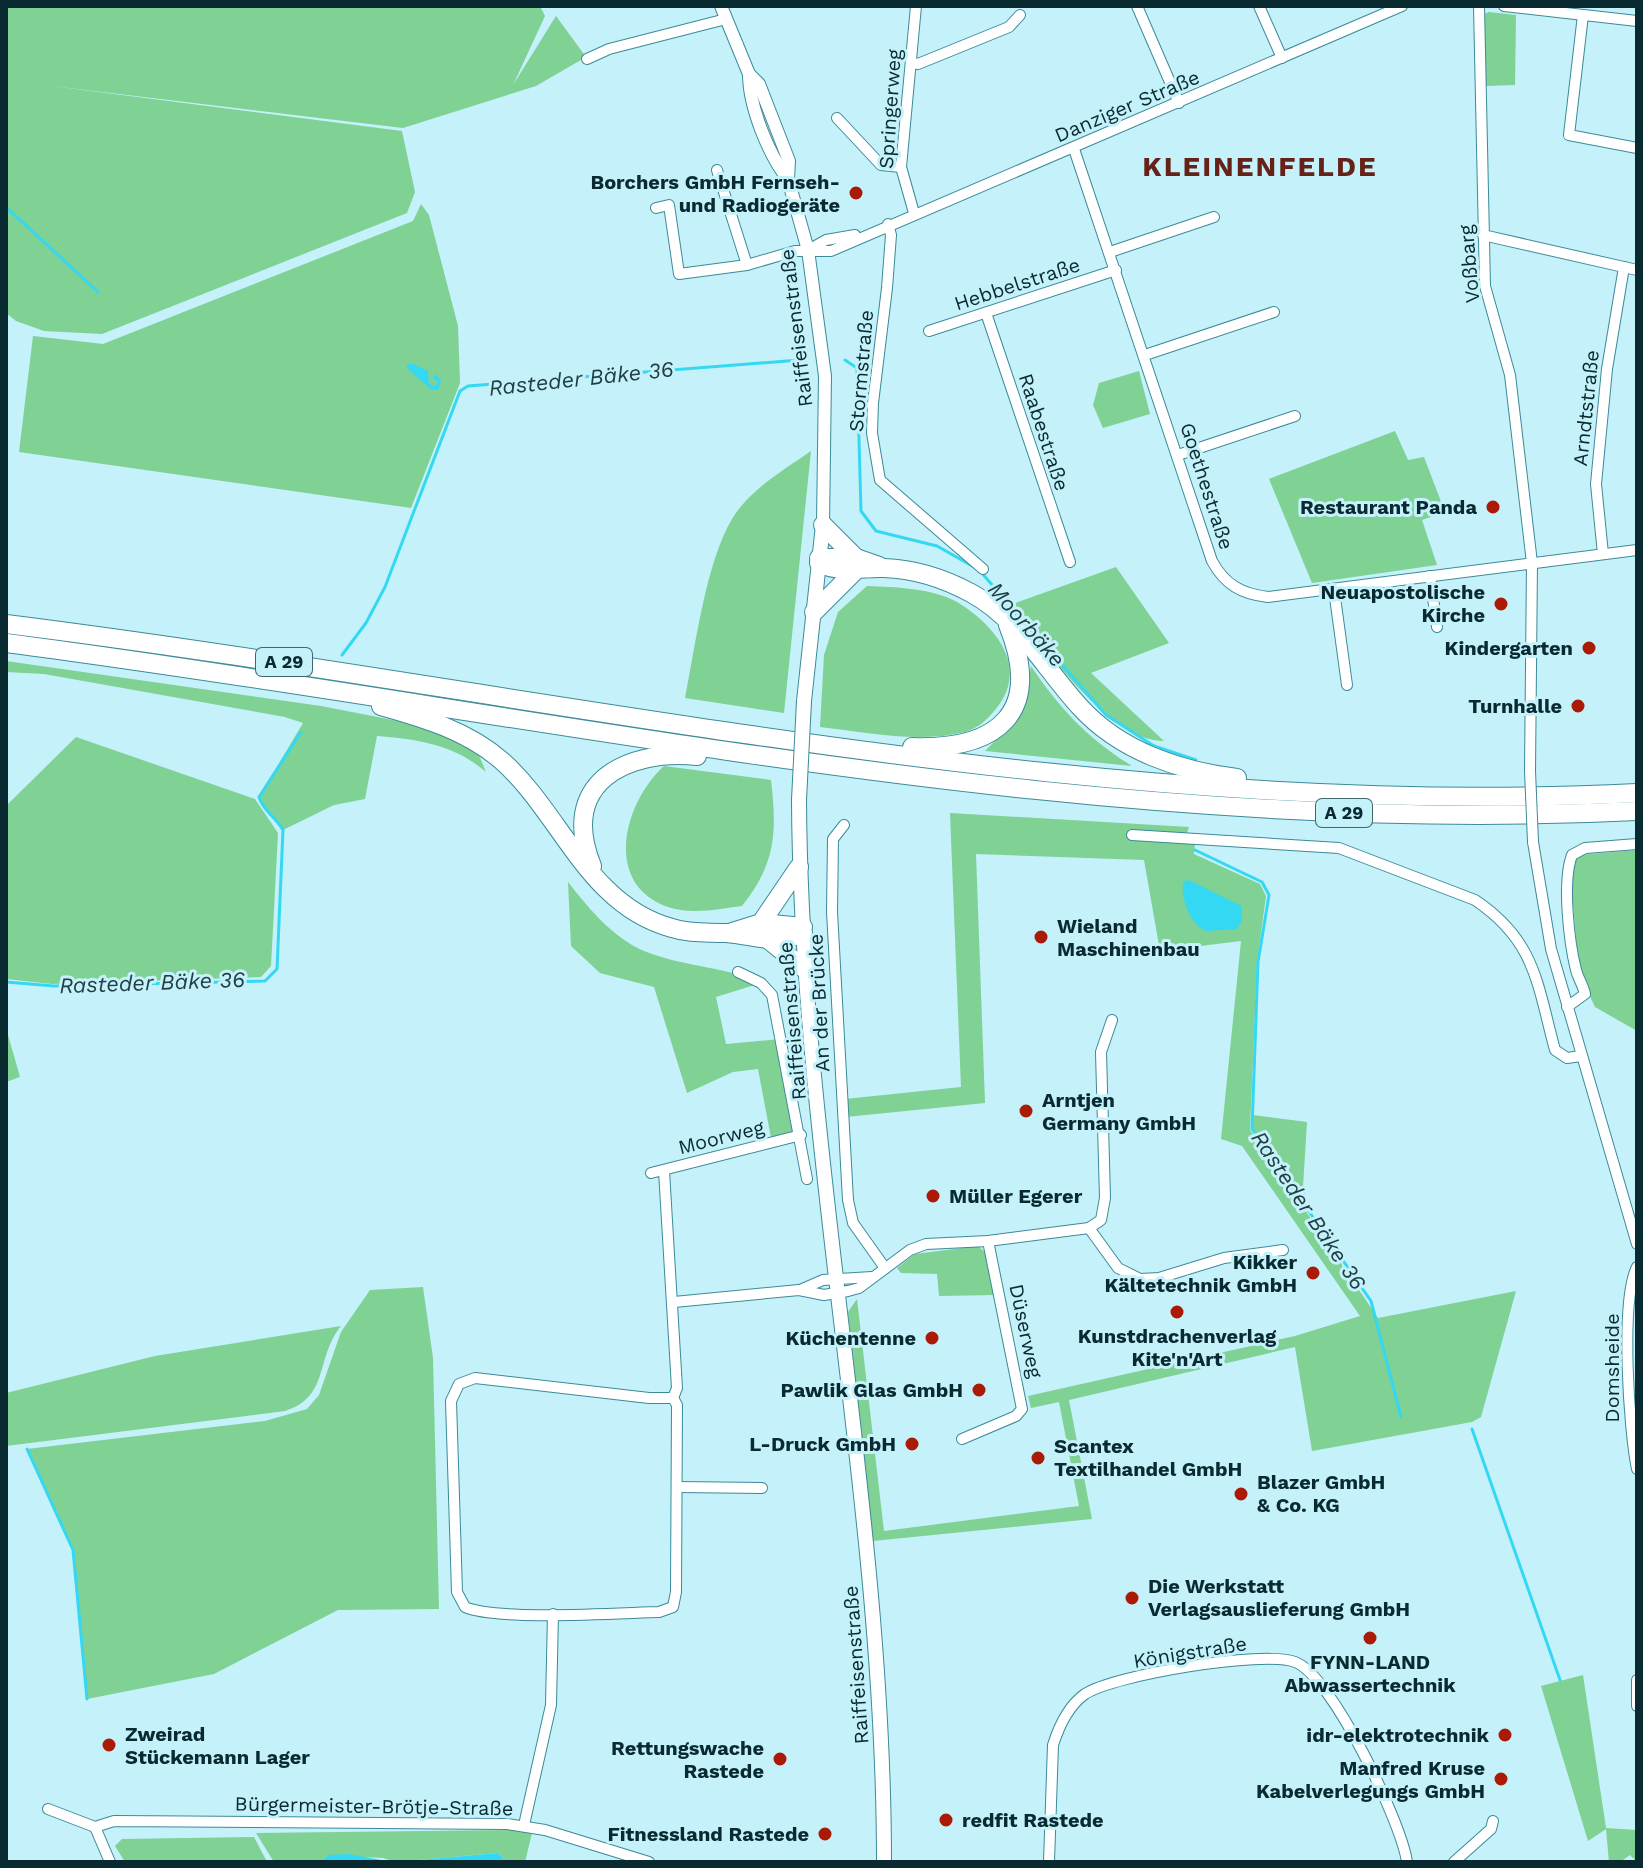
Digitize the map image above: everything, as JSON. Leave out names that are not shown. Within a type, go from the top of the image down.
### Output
[{"type":"highway","points":[[823,525],[856,564]]},
{"type":"highway","points":[[819,561],[883,568],[946,581],[974,595],[1026,638],[1081,708],[1102,727],[1151,756],[1218,776],[1297,784],[1376,787],[1396,797]]},
{"type":"highway","points":[[814,612],[856,564]]},
{"type":"highway","name":"A 29","points":[[803,930],[761,923],[726,933],[689,932],[651,921],[630,909],[598,879],[584,844],[584,810],[598,783],[620,766],[660,754],[777,765],[816,753],[840,738],[907,746],[952,746],[996,729],[1014,707],[1022,680],[1022,663],[1006,619]]},
{"type":"highway","name":"A 29","points":[[6,624],[256,658],[1052,792],[1271,810],[1468,816],[1637,811]]},
{"type":"highway","name":"A 29","points":[[6,643],[816,753],[1173,785],[1396,797],[1637,793]]},
{"type":"highway","points":[[267,678],[282,689],[368,702],[421,717],[481,744],[530,787],[579,859],[598,879]]},
{"type":"highway","points":[[761,923],[799,867]]},
{"type":"highway","points":[[770,941],[803,930]]},
{"type":"highway","points":[[726,933],[770,941],[806,970]]},
{"type":"main road","name":"Raiffeisenstraße","points":[[823,525],[804,701],[799,867],[806,970],[880,1685],[884,1862]]},
{"type":"street","name":"Springerweg","points":[[914,213],[901,167],[916,6]]},
{"type":"street","points":[[1137,6],[1179,103]]},
{"type":"street","points":[[1259,6],[1282,58]]},
{"type":"street","name":"Danziger Straße","points":[[656,208],[669,205],[679,274],[747,265],[808,250],[831,251],[864,234],[1074,149],[1402,6]]},
{"type":"street","name":"Voßbarg","points":[[1479,6],[1485,286],[1510,375],[1532,563],[1530,771],[1533,842],[1551,949],[1637,1244]]},
{"type":"street","points":[[1504,6],[1637,21]]},
{"type":"street","points":[[587,59],[724,12]]},
{"type":"street","name":"Raiffeisenstraße","points":[[724,12],[749,74],[759,84],[789,161],[788,179],[808,250],[825,386],[823,525]]},
{"type":"street","points":[[911,63],[918,64],[1009,27],[1020,15]]},
{"type":"street","points":[[1583,15],[1569,135],[1637,148]]},
{"type":"street","points":[[837,118],[881,165],[901,167]]},
{"type":"street","name":"Goethestraße","points":[[1074,149],[1212,561],[1228,583],[1239,591],[1268,597],[1637,550]]},
{"type":"street","points":[[717,170],[747,265]]},
{"type":"street","points":[[1110,252],[1214,217]]},
{"type":"street","name":"Stormstraße","points":[[888,224],[887,288],[872,433],[880,480],[983,569]]},
{"type":"street","points":[[1483,235],[1637,270]]},
{"type":"street","name":"Arndtstraße","points":[[1603,554],[1596,484],[1607,369],[1624,267]]},
{"type":"street","name":"Hebbelstraße","points":[[929,331],[1116,270]]},
{"type":"street","points":[[1145,355],[1274,312]]},
{"type":"street","name":"Raabestraße","points":[[986,313],[1070,562]]},
{"type":"street","points":[[1178,455],[1295,416]]},
{"type":"street","points":[[1430,576],[1437,627]]},
{"type":"street","points":[[1334,590],[1347,685]]},
{"type":"street","name":"An der Brücke","points":[[844,825],[833,839],[832,912],[848,1200],[853,1223],[885,1268]]},
{"type":"street","points":[[1132,835],[1339,848],[1475,900],[1495,913],[1528,953],[1555,1050],[1567,1058],[1581,1056]]},
{"type":"street","points":[[1567,1007],[1585,994],[1577,973],[1569,916],[1568,865],[1572,855],[1585,848],[1637,844]]},
{"type":"street","points":[[738,972],[761,983],[772,995],[807,1179]]},
{"type":"street","points":[[674,1302],[838,1286],[872,1277],[910,1250],[926,1244],[988,1241],[1089,1228],[1101,1220],[1105,1198],[1101,1052],[1112,1020]]},
{"type":"street","name":"Moorweg","points":[[651,1173],[801,1135]]},
{"type":"street","points":[[664,1171],[674,1302],[677,1388],[673,1398]]},
{"type":"street","points":[[1089,1228],[1118,1268],[1140,1279],[1159,1278],[1224,1258],[1283,1250]]},
{"type":"street","name":"Düserweg","points":[[962,1439],[1016,1416],[1022,1409],[988,1241]]},
{"type":"street","name":"Domsheide","points":[[1637,1267],[1630,1298],[1630,1432],[1637,1469]]},
{"type":"street","points":[[475,1378],[649,1398],[673,1398],[677,1405],[676,1592],[673,1607],[659,1612],[553,1614],[479,1611],[465,1607],[457,1592],[454,1392],[459,1384],[475,1378]]},
{"type":"street","points":[[677,1487],[762,1488]]},
{"type":"street","points":[[524,1825],[551,1705],[553,1614]]},
{"type":"street","name":"Königstraße","points":[[1049,1862],[1053,1745],[1058,1727],[1083,1695],[1107,1684],[1244,1659],[1296,1662],[1328,1691],[1389,1809],[1404,1842],[1407,1862]]},
{"type":"street","points":[[1637,1680],[1637,1706]]},
{"type":"street","name":"Bürgermeister-Brötje-Straße","points":[[48,1809],[95,1827],[114,1821],[524,1825],[649,1862]]},
{"type":"street","points":[[1454,1862],[1491,1829],[1493,1821]]},
{"type":"street","points":[[95,1827],[110,1862]]},
{"type":"green space","points":[[6,6],[540,6],[545,16],[513,85],[556,16],[586,57],[536,86],[403,128],[44,85],[402,131],[415,192],[407,213],[102,334],[44,331],[16,321],[6,313]]},
{"type":"green space","points":[[1484,14],[1516,15],[1515,85],[1486,86]]},
{"type":"green space","points":[[421,204],[429,215],[458,326],[460,383],[411,508],[19,452],[33,336],[103,344],[413,221]]},
{"type":"green space","points":[[1139,371],[1150,414],[1103,428],[1093,405],[1099,383]]},
{"type":"green space","points":[[1395,431],[1408,460],[1424,457],[1445,512],[1422,520],[1437,565],[1312,583],[1269,479]]},
{"type":"green space","points":[[811,451],[784,713],[685,698],[708,581],[732,519],[757,490]]},
{"type":"green space","points":[[1116,567],[1169,643],[1091,673],[1164,741],[1143,737],[1121,726],[1100,709],[1059,666],[1010,605]]},
{"type":"green space","points":[[867,586],[913,589],[947,597],[985,623],[1004,650],[1009,664],[1009,679],[1005,695],[984,722],[966,732],[926,737],[820,727],[824,655],[838,612]]},
{"type":"green space","points":[[6,661],[321,706],[434,728],[478,753],[486,772],[462,755],[435,745],[377,736],[365,799],[334,805],[283,830],[259,797],[303,723],[285,717],[44,674],[6,672]]},
{"type":"green space","points":[[1031,666],[1052,696],[1076,722],[1132,766],[985,751],[1016,713]]},
{"type":"green space","points":[[76,737],[255,799],[278,833],[271,966],[261,977],[52,984],[6,979],[6,806]]},
{"type":"green space","points":[[664,766],[771,780],[774,816],[772,847],[762,876],[742,906],[705,911],[668,907],[647,896],[634,880],[627,862],[626,841],[630,820],[638,800]]},
{"type":"green space","points":[[950,813],[1189,827],[1184,842],[1195,844],[1194,854],[1260,884],[1266,896],[1257,962],[1250,1130],[1279,1171],[1253,1129],[1253,1115],[1307,1122],[1303,1187],[1307,1201],[1304,1203],[1282,1176],[1378,1318],[1516,1291],[1481,1417],[1472,1422],[1312,1451],[1295,1347],[1069,1400],[1092,1519],[873,1541],[848,1312],[857,1299],[884,1531],[1079,1506],[1059,1402],[1031,1408],[1028,1396],[1295,1336],[1360,1316],[1242,1146],[1221,1139],[1241,941],[1160,951],[1144,860],[976,854],[985,1103],[846,1117],[845,1099],[961,1087]]},
{"type":"green space","points":[[1637,850],[1637,1031],[1595,1007],[1579,973],[1570,869],[1578,855]]},
{"type":"green space","points":[[568,882],[605,924],[639,949],[761,983],[716,997],[726,1044],[781,1039],[801,1135],[772,1143],[758,1069],[733,1072],[687,1093],[654,987],[600,973],[571,946]]},
{"type":"green space","points":[[6,1028],[20,1077],[6,1082]]},
{"type":"green space","points":[[978,1246],[987,1254],[995,1295],[939,1296],[937,1274],[901,1273],[897,1268],[915,1254]]},
{"type":"green space","points":[[423,1287],[433,1358],[439,1609],[338,1610],[214,1674],[87,1699],[73,1550],[27,1449],[265,1421],[307,1409],[319,1395],[341,1332],[370,1290]]},
{"type":"green space","points":[[341,1326],[333,1338],[316,1386],[299,1405],[285,1411],[6,1446],[6,1393],[155,1356]]},
{"type":"green space","points":[[1583,1675],[1606,1828],[1637,1830],[1637,1862],[1630,1855],[1620,1862],[1609,1862],[1606,1829],[1588,1841],[1541,1686]]},
{"type":"green space","points":[[510,1830],[532,1833],[525,1862],[506,1862],[498,1853],[396,1862],[383,1858],[328,1855],[321,1862],[274,1862],[256,1833]]},
{"type":"green space","points":[[254,1837],[267,1862],[125,1862],[115,1846],[122,1839]]},
{"type":"water","points":[[412,363],[428,371],[429,384],[435,386],[438,382],[433,378],[435,374],[441,380],[438,390],[430,389],[407,368],[407,364]]},
{"type":"water","points":[[1189,880],[1241,906],[1242,920],[1237,929],[1206,931],[1195,923],[1184,896],[1183,882]]},
{"type":"water","points":[[498,1853],[506,1862],[396,1862]]},
{"type":"water","points":[[348,1854],[393,1862],[321,1862],[328,1855]]},
{"type":"waterway","points":[[6,207],[98,292]]},
{"type":"waterway","name":"Rasteder Bäke 36","points":[[342,655],[366,623],[385,587],[460,391],[468,386],[800,360]]},
{"type":"waterway","name":"Moorbäke","points":[[845,360],[857,368],[861,511],[876,531],[937,546],[974,567]]},
{"type":"waterway","name":"Moorbäke","points":[[980,571],[1106,715],[1154,746],[1196,760]]},
{"type":"waterway","name":"Rasteder Bäke 36","points":[[6,982],[54,986],[265,981],[277,969],[283,830],[259,797],[301,732]]},
{"type":"waterway","name":"Rasteder Bäke 36","points":[[1195,850],[1262,882],[1269,895],[1258,962],[1252,1129],[1371,1301],[1401,1417]]},
{"type":"waterway","points":[[1472,1429],[1560,1680]]},
{"type":"waterway","points":[[27,1449],[73,1550],[87,1699]]},
{"type":"place","name":"Borchers GmbH Fernseh- und Radiogeräte","points":[[856,193]]},
{"type":"place","name":"Restaurant Panda","points":[[1493,507]]},
{"type":"place","name":"Neuapostolische Kirche","points":[[1501,604]]},
{"type":"place","name":"Kindergarten","points":[[1589,648]]},
{"type":"place","name":"Turnhalle","points":[[1578,706]]},
{"type":"place","name":"Wieland Maschinenbau","points":[[1041,937]]},
{"type":"place","name":"Arntjen Germany GmbH","points":[[1026,1111]]},
{"type":"place","name":"Müller Egerer","points":[[933,1196]]},
{"type":"place","name":"Kikker Kältetechnik GmbH","points":[[1313,1273]]},
{"type":"place","name":"Kunstdrachenverlag Kite'n'Art","points":[[1177,1312]]},
{"type":"place","name":"Küchentenne","points":[[932,1338]]},
{"type":"place","name":"Pawlik Glas GmbH","points":[[979,1390]]},
{"type":"place","name":"L-Druck GmbH","points":[[912,1444]]},
{"type":"place","name":"Scantex Textilhandel GmbH","points":[[1038,1458]]},
{"type":"place","name":"Blazer GmbH & Co. KG","points":[[1241,1494]]},
{"type":"place","name":"Die Werkstatt Verlagsauslieferung GmbH","points":[[1132,1598]]},
{"type":"place","name":"FYNN-LAND Abwassertechnik","points":[[1370,1638]]},
{"type":"place","name":"idr-elektrotechnik","points":[[1505,1735]]},
{"type":"place","name":"Zweirad Stückemann Lager","points":[[109,1745]]},
{"type":"place","name":"Rettungswache Rastede","points":[[780,1759]]},
{"type":"place","name":"Manfred Kruse Kabelverlegungs GmbH","points":[[1501,1779]]},
{"type":"place","name":"redfit Rastede","points":[[946,1820]]},
{"type":"place","name":"Fitnessland Rastede","points":[[825,1834]]},
{"type":"district","name":"KLEINENFELDE","points":[[1260,166]]}]
